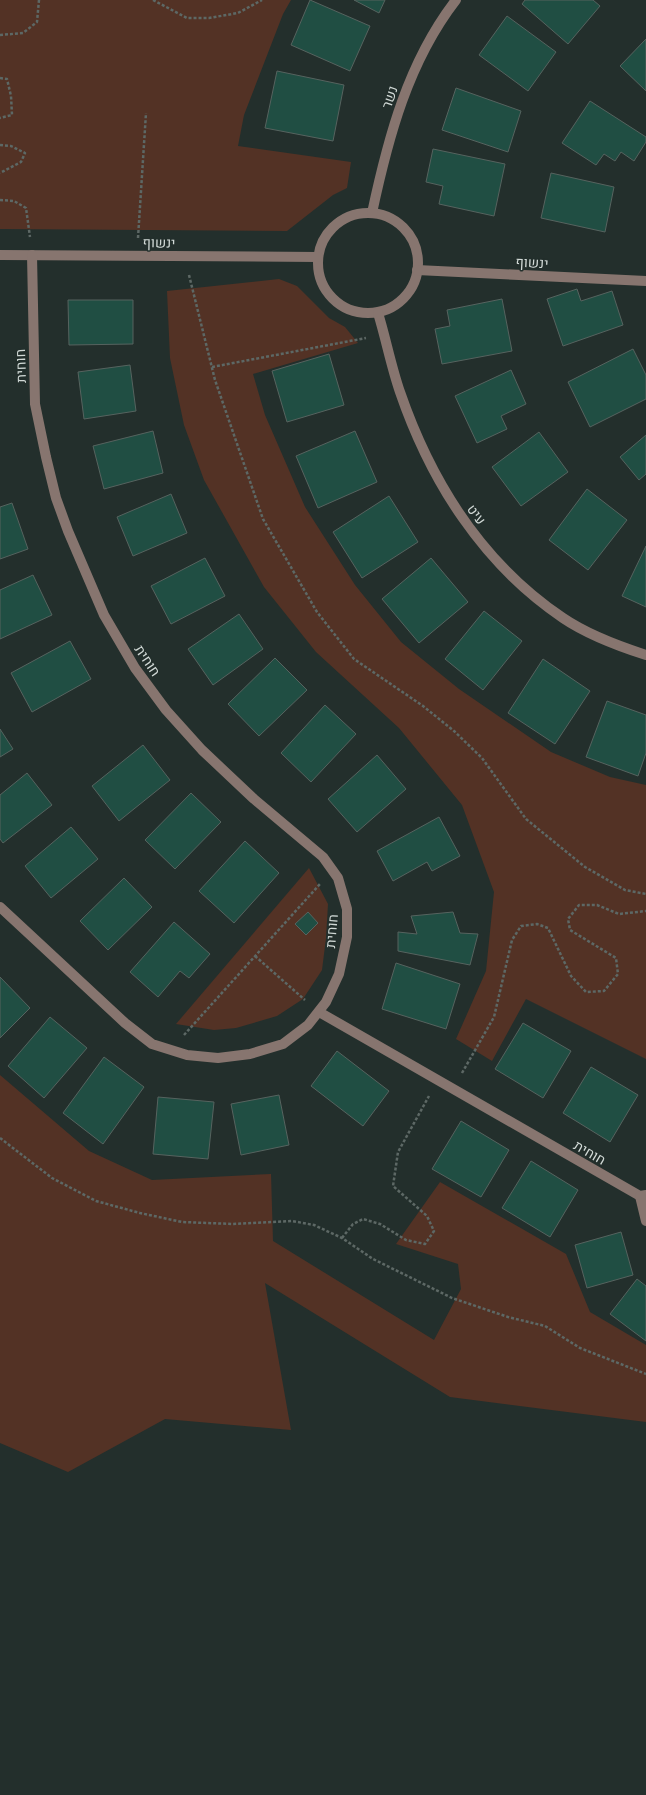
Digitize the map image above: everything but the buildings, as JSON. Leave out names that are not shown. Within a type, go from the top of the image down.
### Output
[{"type":"street","name":"נשר","points":[[372,213],[383,160],[409,81],[445,14],[456,0]]},
{"type":"street","points":[[360,213],[372,213],[382,214],[398,222],[410,234],[417,251],[419,261],[416,279],[408,294],[395,306],[378,313],[361,314],[344,308],[330,298],[321,283],[317,265],[320,244],[330,229],[344,218],[360,213]]},
{"type":"street","name":"ינשוף","points":[[0,255],[318,258]]},
{"type":"street","name":"חוחית","points":[[0,907],[125,1023],[152,1044],[187,1055],[218,1058],[250,1054],[283,1044],[308,1025],[326,1002],[339,974],[347,937],[348,909],[338,878],[323,857],[254,799],[202,750],[166,710],[135,668],[104,615],[68,531],[56,498],[35,404],[32,255]]},
{"type":"street","name":"ינשוף","points":[[417,270],[646,281]]},
{"type":"street","name":"עיט","points":[[378,313],[399,391],[414,428],[432,467],[455,509],[479,540],[531,595],[564,619],[619,646],[646,655]]},
{"type":"street","name":"חוחית","points":[[319,1012],[643,1196],[646,1221]]},
{"type":"path","points":[[0,35],[23,33],[37,22],[39,0]]},
{"type":"path","points":[[153,0],[187,18],[209,18],[238,13],[262,0]]},
{"type":"path","points":[[0,78],[7,79],[11,96],[12,115],[0,118]]},
{"type":"path","points":[[136,256],[146,113]]},
{"type":"path","points":[[0,145],[11,146],[25,153],[21,162],[0,173]]},
{"type":"path","points":[[0,200],[14,201],[26,208],[32,255]]},
{"type":"path","points":[[185,257],[212,367],[263,519],[317,612],[354,659],[423,706],[454,731],[482,758],[526,819],[579,862],[625,890],[646,894]]},
{"type":"path","points":[[212,367],[384,335]]},
{"type":"path","points":[[170,1050],[332,870]]},
{"type":"path","points":[[453,1089],[494,1017],[512,940],[521,926],[537,924],[548,928],[571,976],[586,992],[604,991],[618,974],[616,958],[570,930],[568,919],[579,905],[597,905],[619,914],[646,911]]},
{"type":"path","points":[[255,956],[319,1012]]},
{"type":"path","points":[[342,1238],[353,1224],[363,1219],[380,1224],[406,1240],[425,1244],[434,1231],[427,1216],[393,1186],[398,1152],[438,1080]]},
{"type":"path","points":[[0,1138],[52,1178],[96,1201],[140,1213],[182,1222],[233,1224],[292,1220],[314,1225],[342,1238],[373,1259],[452,1298],[508,1317],[545,1326],[580,1348],[646,1374]]},
{"type":"shaded area","points":[[0,0],[291,0],[283,14],[244,115],[238,146],[351,162],[347,188],[333,195],[287,231],[0,229]]},
{"type":"shaded area","points":[[279,279],[297,286],[329,318],[345,327],[358,343],[253,374],[265,415],[305,507],[355,585],[401,642],[459,689],[551,752],[610,777],[646,785],[646,1059],[526,999],[492,1061],[456,1039],[486,971],[494,892],[462,805],[399,728],[316,652],[264,587],[204,480],[184,425],[170,358],[167,291]]},
{"type":"shaded area","points":[[309,868],[328,904],[322,970],[303,999],[277,1016],[236,1028],[214,1030],[176,1024]]},
{"type":"shaded area","points":[[0,1075],[89,1151],[152,1180],[271,1174],[273,1241],[434,1340],[461,1289],[458,1264],[396,1244],[440,1182],[566,1254],[590,1312],[646,1345],[646,1422],[450,1397],[265,1283],[291,1430],[165,1419],[68,1472],[0,1443]]}]
